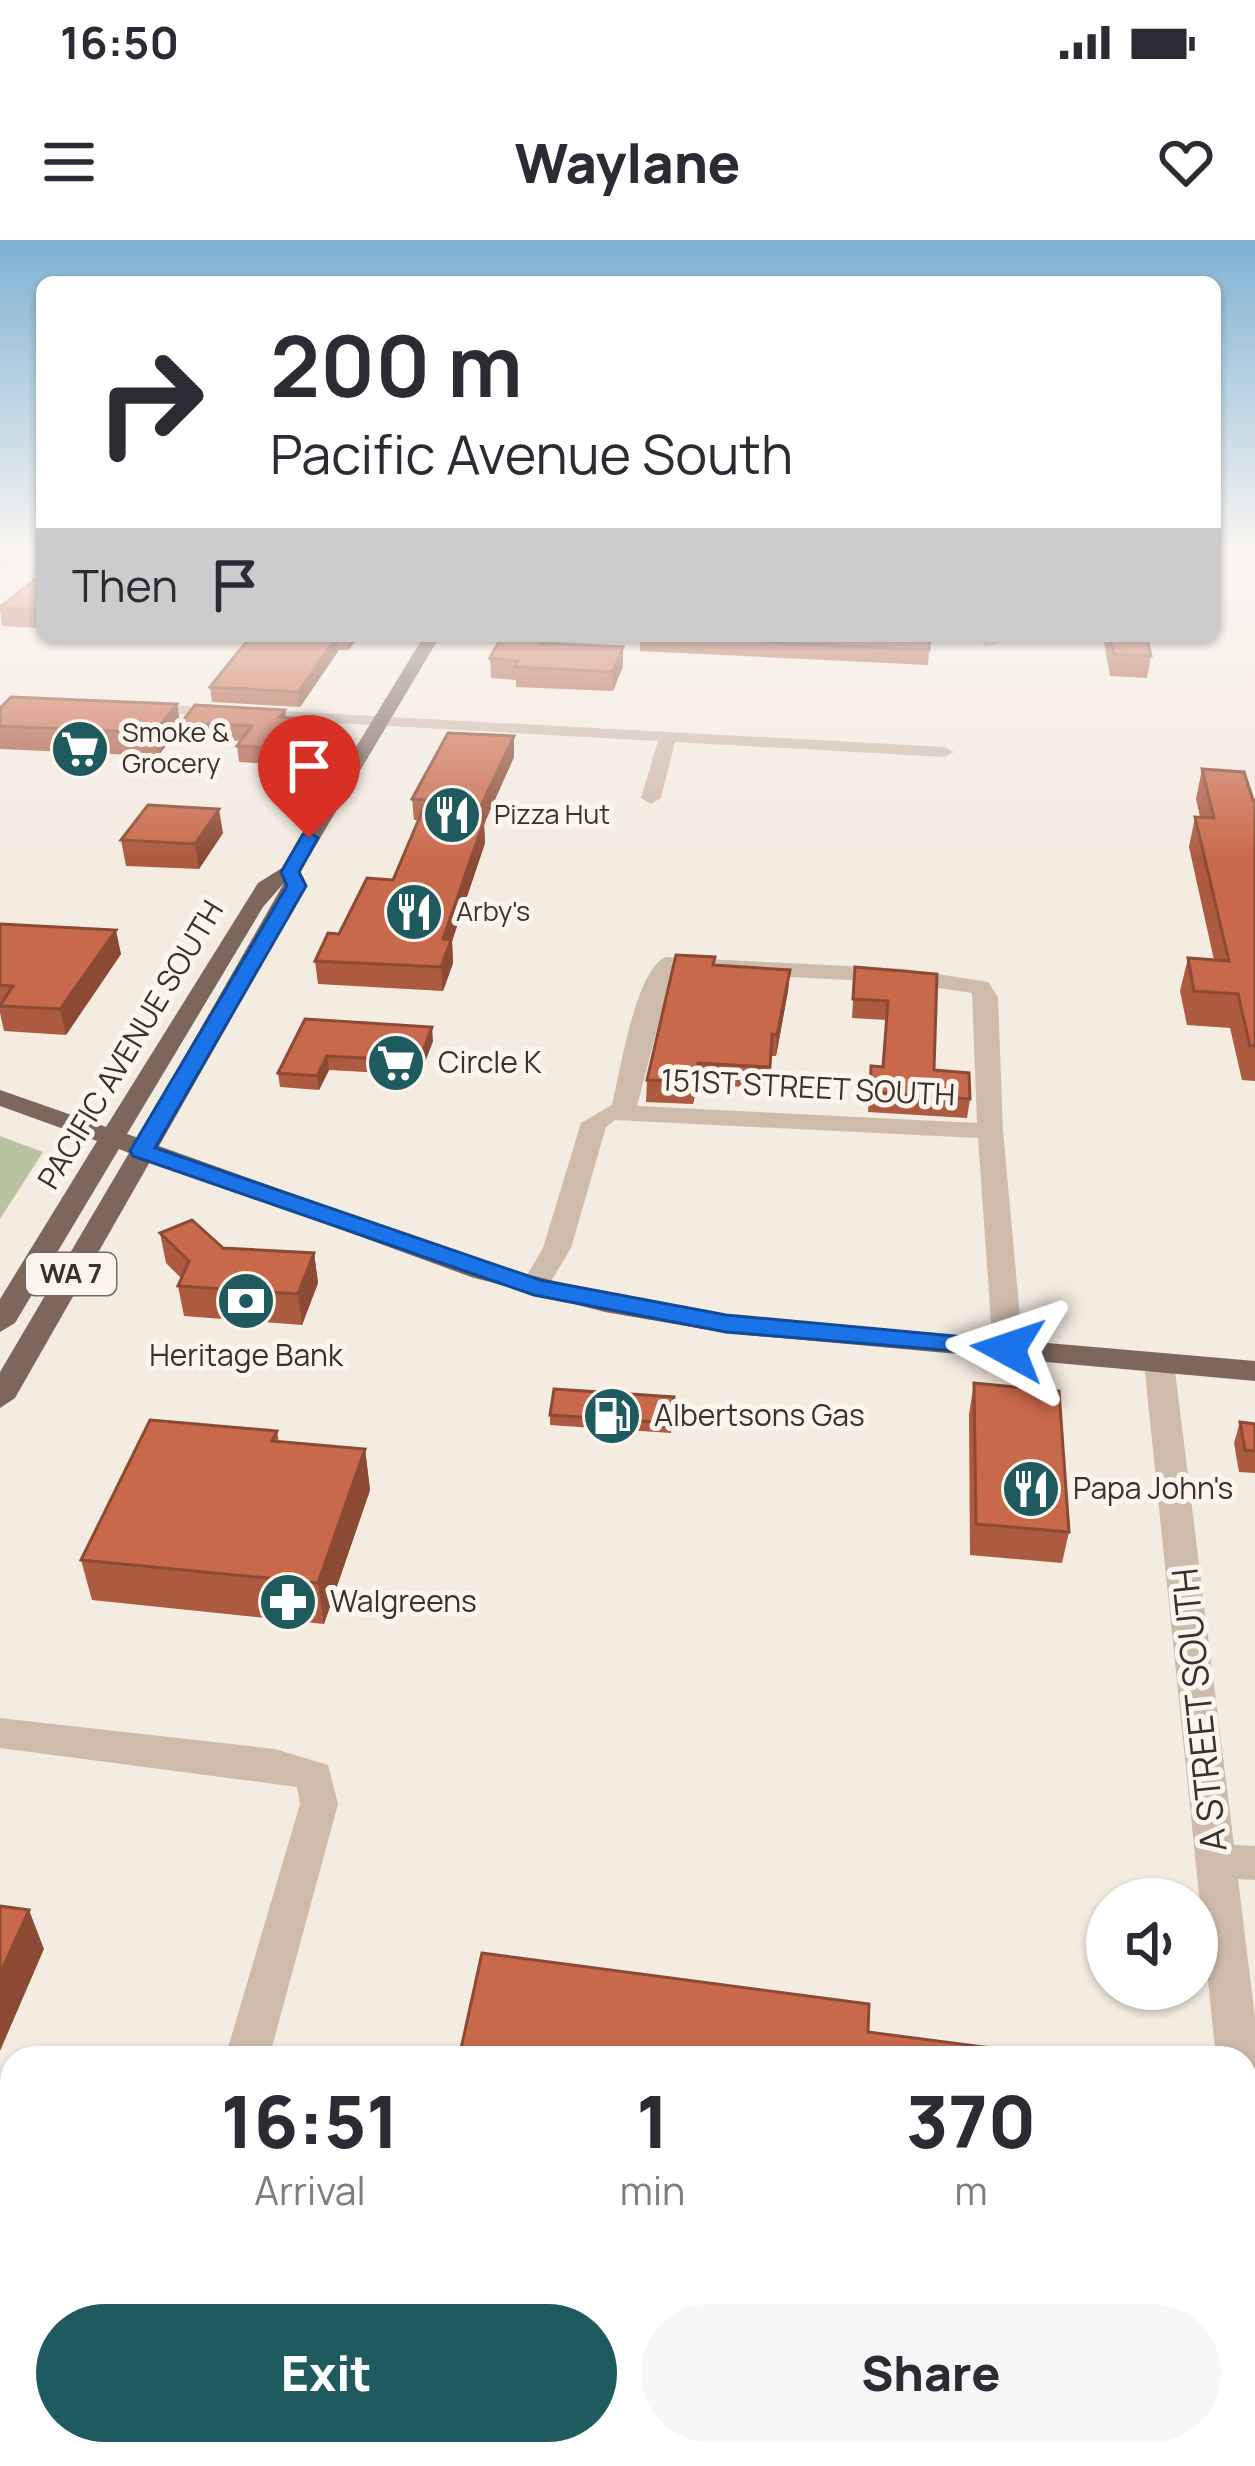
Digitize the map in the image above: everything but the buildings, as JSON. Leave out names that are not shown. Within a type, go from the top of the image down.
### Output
[{"type":"main road","name":"PACIFIC AVENUE SOUTH","points":[[0,1323],[268,883],[290,872],[421,653]]},
{"type":"main road","name":"PACIFIC AVENUE SOUTH","points":[[0,1398],[296,886],[290,872]]},
{"type":"main road","points":[[0,1097],[109,1140],[534,1287],[726,1324],[1255,1371]]},
{"type":"street","points":[[112,706],[945,752]]},
{"type":"street","points":[[651,798],[668,736]]},
{"type":"street","points":[[534,1287],[557,1248],[594,1123],[600,1115],[622,1110],[656,977],[666,964],[906,976],[980,987],[986,997],[990,1131],[1008,1349]]},
{"type":"street","name":"151ST STREET SOUTH","points":[[622,1110],[990,1131]]},
{"type":"street","name":"A STREET SOUTH","points":[[1159,1363],[1236,1862],[1238,2046]]},
{"type":"street","points":[[0,1733],[275,1765],[314,1776],[319,1804],[289,1924],[251,2046]]},
{"type":"green space","points":[[0,1136],[43,1152],[0,1219]]},
{"type":"place","name":"Smoke & Grocery","points":[[80,749]]},
{"type":"place","name":"Pizza Hut","points":[[452,815]]},
{"type":"place","name":"Arby's","points":[[414,912]]},
{"type":"place","name":"Circle K","points":[[396,1063]]},
{"type":"place","name":"Heritage Bank","points":[[246,1301]]},
{"type":"place","name":"Albertsons Gas","points":[[612,1416]]},
{"type":"place","name":"Papa John's","points":[[1031,1489]]},
{"type":"place","name":"Walgreens","points":[[288,1602]]},
{"type":"route","points":[[309,838],[290,872],[296,886],[142,1151],[534,1287],[726,1324],[1008,1349]]}]
